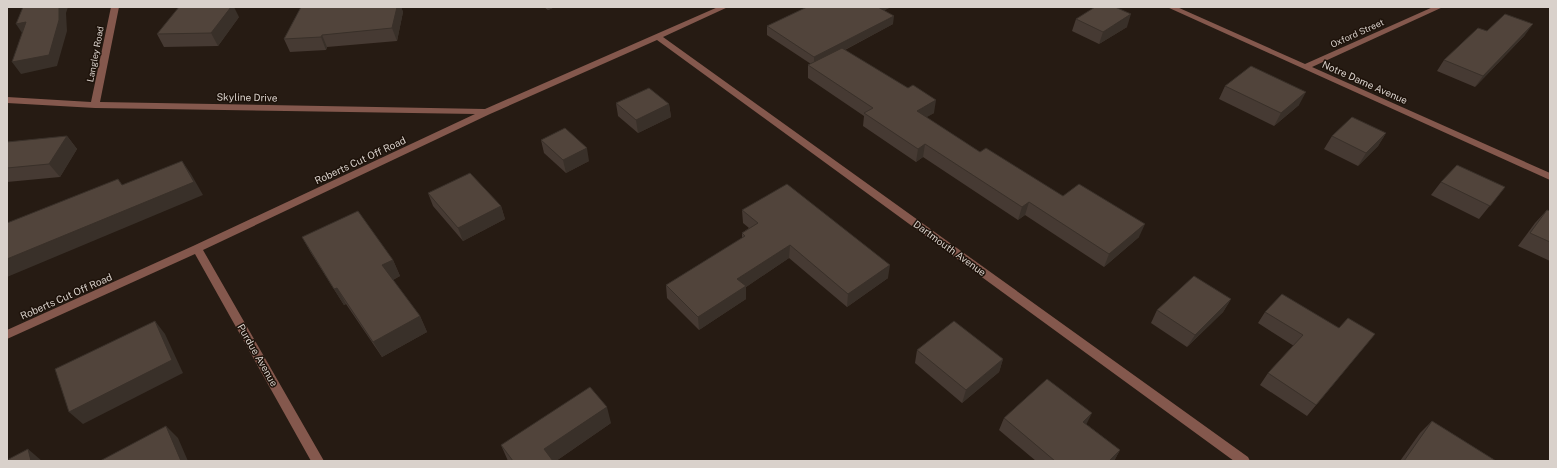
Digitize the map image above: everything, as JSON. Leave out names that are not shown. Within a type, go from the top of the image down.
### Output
[{"type":"street","name":"Langley Road","points":[[95,105],[115,7]]},
{"type":"street","name":"Roberts Cut Off Road","points":[[7,334],[198,249],[487,112],[724,7]]},
{"type":"street","name":"Notre Dame Avenue","points":[[1171,7],[1550,177]]},
{"type":"street","name":"Oxford Street","points":[[1306,67],[1439,7]]},
{"type":"street","name":"Dartmouth Avenue","points":[[657,36],[1244,461]]},
{"type":"street","name":"Skyline Drive","points":[[7,100],[95,105],[487,112]]},
{"type":"street","name":"Purdue Avenue","points":[[198,249],[318,461]]},
{"type":"building","points":[[23,7],[59,7],[59,20],[49,55],[12,62],[26,22],[16,24]]},
{"type":"building","points":[[179,7],[231,7],[211,33],[157,34]]},
{"type":"building","points":[[301,7],[397,7],[392,28],[322,35],[321,37],[284,39]]},
{"type":"building","points":[[807,7],[878,7],[894,16],[814,57],[767,26]]},
{"type":"building","points":[[1095,7],[1115,7],[1131,14],[1103,32],[1076,19]]},
{"type":"building","points":[[1505,14],[1533,24],[1483,76],[1444,60],[1478,28],[1487,31]]},
{"type":"building","points":[[842,48],[908,88],[913,85],[936,100],[917,111],[980,152],[986,148],[1063,196],[1079,184],[1145,224],[1109,254],[1029,202],[1022,207],[925,144],[918,149],[864,113],[873,108],[808,65]]},
{"type":"building","points":[[1251,66],[1306,92],[1281,113],[1225,86]]},
{"type":"building","points":[[649,88],[669,104],[636,120],[616,103]]},
{"type":"building","points":[[1352,117],[1386,133],[1366,153],[1332,136]]},
{"type":"building","points":[[565,128],[587,148],[563,160],[541,140]]},
{"type":"building","points":[[67,136],[49,164],[7,168],[7,142]]},
{"type":"building","points":[[182,161],[194,182],[7,259],[7,223],[118,179],[122,185]]},
{"type":"building","points":[[1457,165],[1505,187],[1490,206],[1441,182]]},
{"type":"building","points":[[470,173],[501,206],[458,228],[428,193]]},
{"type":"building","points":[[787,184],[890,265],[848,294],[790,245],[737,279],[746,286],[698,317],[666,285],[745,236],[742,233],[758,223],[742,210]]},
{"type":"building","points":[[1547,210],[1550,211],[1550,242],[1530,233]]},
{"type":"building","points":[[358,211],[393,260],[382,265],[420,316],[373,342],[337,288],[334,289],[302,237]]},
{"type":"building","points":[[1194,276],[1231,299],[1195,335],[1157,310]]},
{"type":"building","points":[[1282,294],[1339,328],[1348,318],[1375,334],[1316,405],[1268,373],[1303,335],[1265,312]]},
{"type":"building","points":[[155,321],[172,360],[69,412],[55,369]]},
{"type":"building","points":[[954,321],[1003,359],[966,390],[917,350]]},
{"type":"building","points":[[1047,379],[1092,413],[1083,422],[1120,450],[1109,461],[1055,461],[1004,418]]},
{"type":"building","points":[[590,387],[607,407],[544,449],[553,461],[513,461],[501,445]]},
{"type":"building","points":[[1432,421],[1496,461],[1404,461]]},
{"type":"building","points":[[166,426],[181,461],[100,461]]},
{"type":"building","points":[[28,449],[31,461],[7,461],[7,460]]}]
